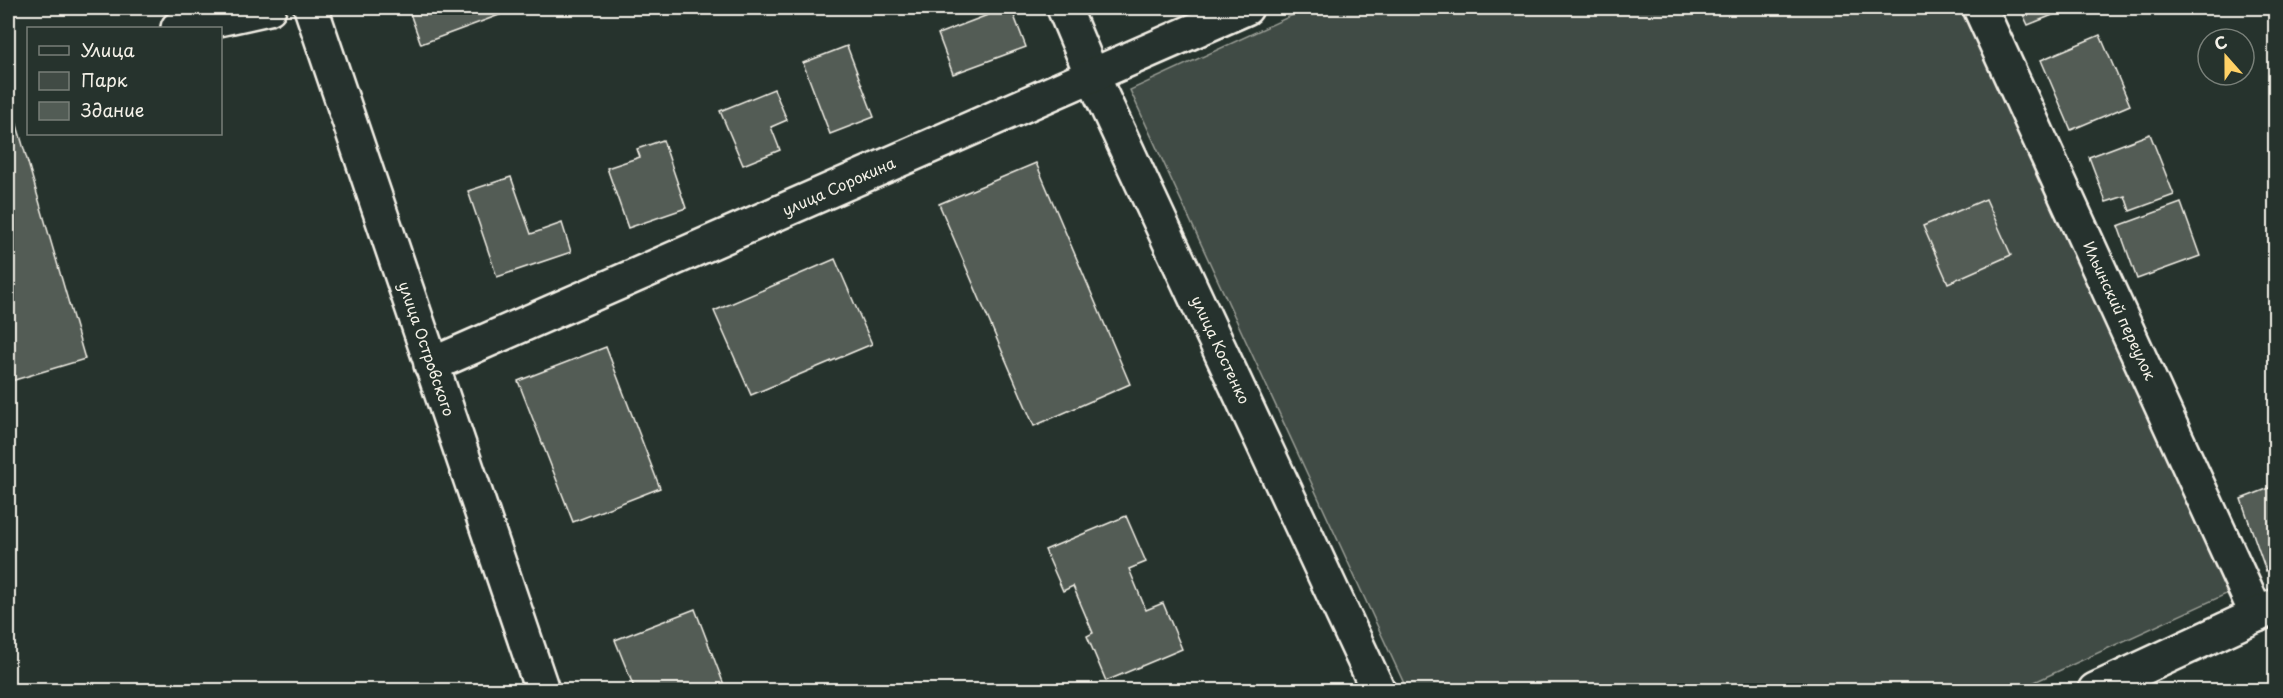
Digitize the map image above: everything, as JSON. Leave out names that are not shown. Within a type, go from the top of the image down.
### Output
[{"type":"street","points":[[183,27],[269,8]]},
{"type":"street","name":"улица Островского","points":[[311,8],[542,690]]},
{"type":"street","name":"улица Костенко","points":[[1064,8],[1092,75],[1378,690]]},
{"type":"street","name":"улица Сорокина","points":[[431,365],[1246,8]]},
{"type":"street","name":"Ильинский переулок","points":[[1980,8],[2266,610]]},
{"type":"street","points":[[2095,690],[2266,610]]},
{"type":"green space","points":[[1308,8],[1966,8],[2235,590],[2017,690],[1407,690],[1130,90]]},
{"type":"building","points":[[408,8],[500,8],[502,14],[421,44]]},
{"type":"building","points":[[1011,8],[1026,47],[953,74],[938,34]]},
{"type":"building","points":[[2020,8],[2070,8],[2028,25]]},
{"type":"building","points":[[2100,35],[2130,105],[2071,130],[2041,60]]},
{"type":"building","points":[[847,46],[874,117],[830,134],[803,63]]},
{"type":"building","points":[[774,89],[787,120],[771,127],[780,150],[743,165],[720,111]]},
{"type":"building","points":[[8,94],[85,359],[8,382]]},
{"type":"building","points":[[2150,134],[2174,195],[2130,211],[2125,196],[2106,202],[2089,157]]},
{"type":"building","points":[[663,140],[686,208],[628,228],[607,168],[640,157],[637,149]]},
{"type":"building","points":[[1036,163],[1130,384],[1034,426],[939,204]]},
{"type":"building","points":[[511,177],[531,234],[562,223],[571,252],[497,277],[468,191]]},
{"type":"building","points":[[1986,199],[2011,255],[1948,283],[1923,226]]},
{"type":"building","points":[[2181,203],[2200,256],[2137,279],[2118,226]]},
{"type":"building","points":[[835,259],[872,344],[751,395],[714,311]]},
{"type":"building","points":[[606,347],[660,488],[573,522],[518,381]]},
{"type":"building","points":[[2272,487],[2276,498],[2276,567],[2266,571],[2241,499]]},
{"type":"building","points":[[1126,516],[1146,562],[1129,569],[1146,610],[1163,603],[1182,649],[1106,681],[1087,636],[1093,633],[1073,586],[1063,591],[1045,550]]},
{"type":"building","points":[[695,609],[726,690],[635,690],[615,640]]}]
